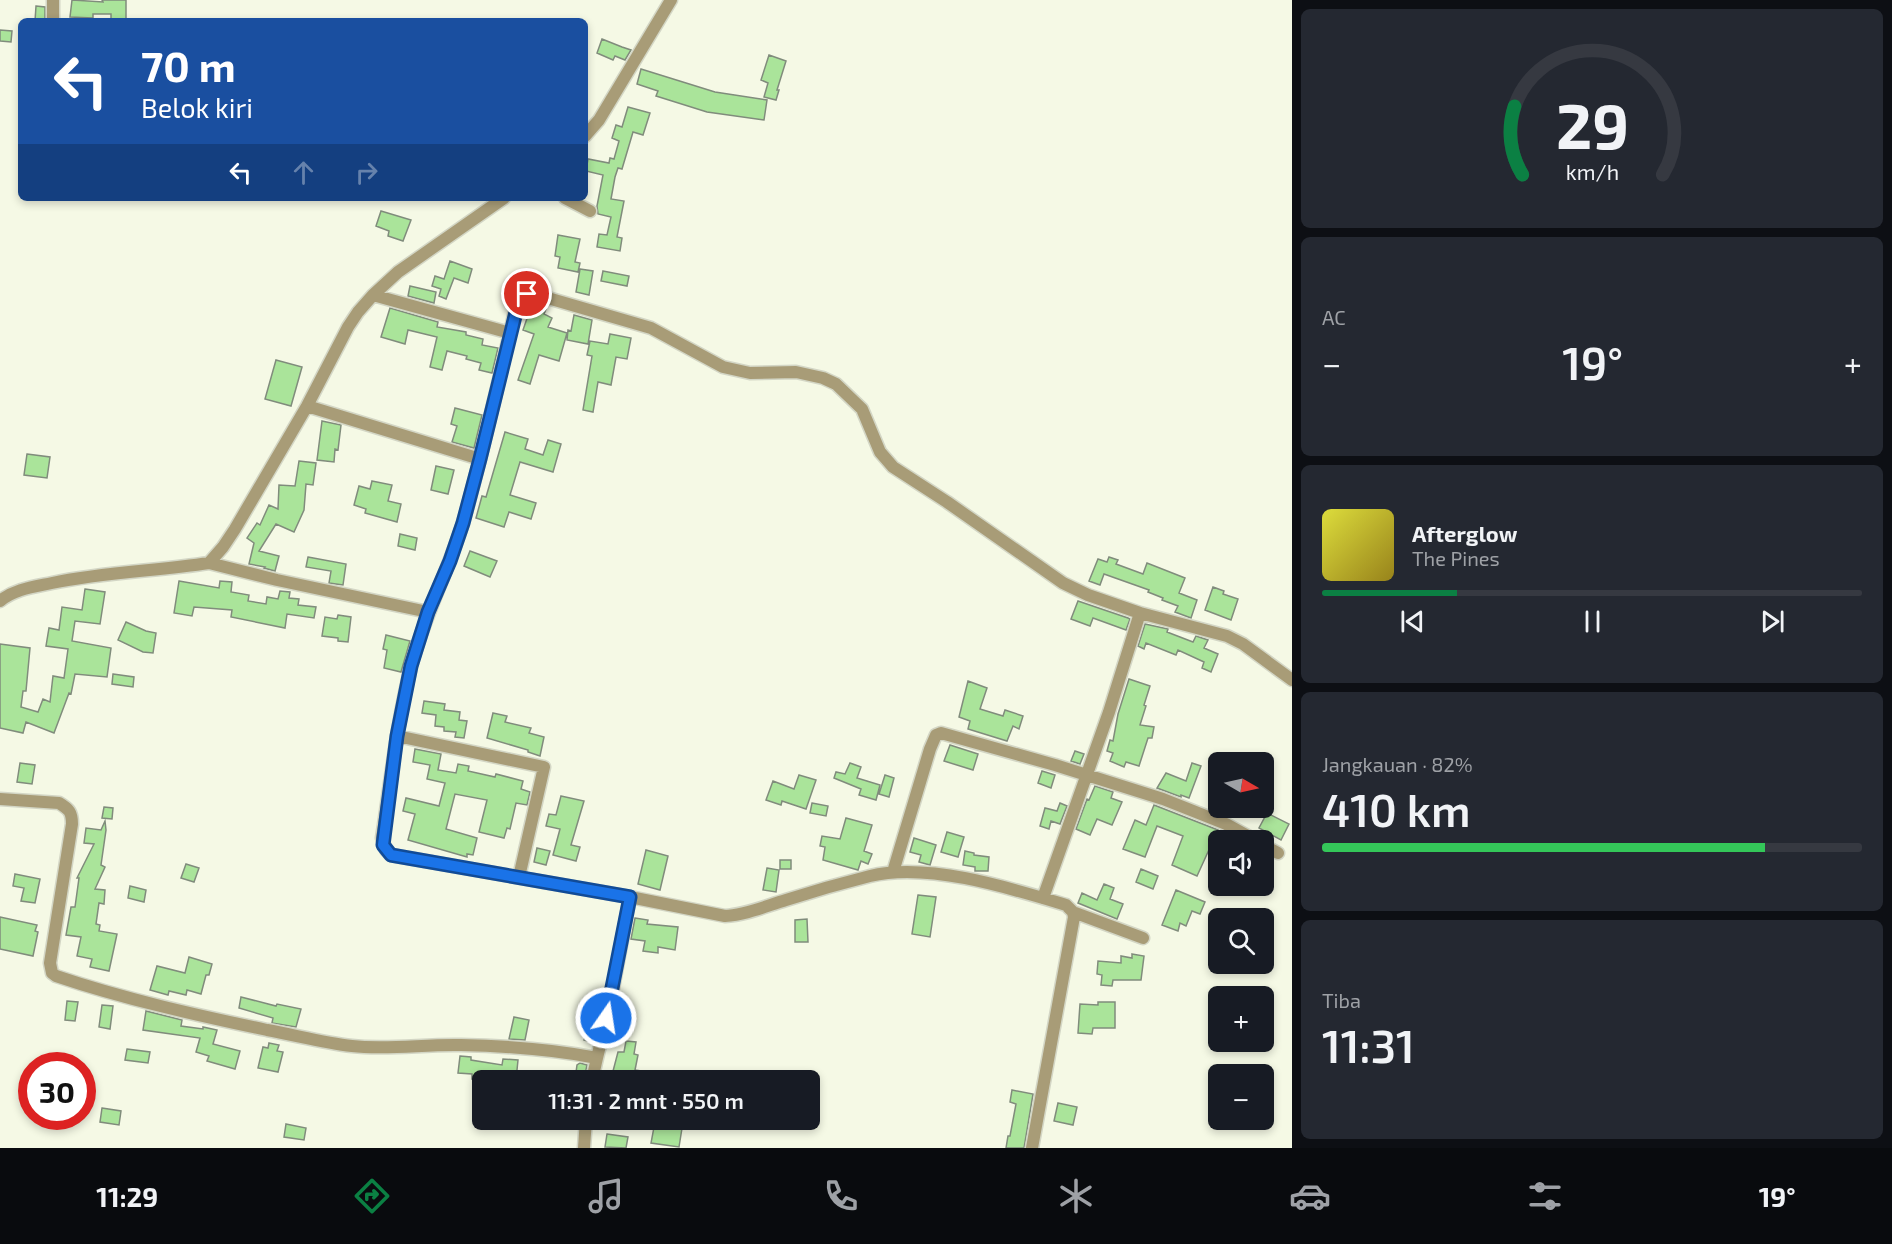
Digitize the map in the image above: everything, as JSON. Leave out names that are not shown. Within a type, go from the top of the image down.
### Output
[{"type":"street","points":[[53,0],[53,18]]},
{"type":"street","points":[[588,132],[598,120],[671,0]]},
{"type":"street","points":[[209,563],[235,529],[307,406],[348,327],[373,295],[398,273],[500,201]]},
{"type":"street","points":[[571,201],[590,211]]},
{"type":"street","points":[[1143,938],[1073,912],[1066,905],[1005,886],[967,879],[893,872],[872,875],[802,894],[738,916],[719,915],[519,876],[391,855],[386,850],[382,838],[397,736],[411,666],[428,612],[450,561],[480,459],[510,333],[522,297],[534,294],[651,328],[723,367],[750,373],[796,372],[823,378],[843,389],[862,409],[880,452],[885,460],[900,473],[947,502],[1063,583],[1088,595],[1140,613],[1227,636],[1243,644],[1292,681]]},
{"type":"street","points":[[373,295],[510,333]]},
{"type":"street","points":[[307,406],[480,459]]},
{"type":"street","points":[[0,602],[13,592],[70,579],[209,563],[428,612]]},
{"type":"street","points":[[1043,898],[1109,712],[1140,613]]},
{"type":"street","points":[[893,872],[936,735],[947,734],[1087,775],[1186,807],[1237,830]]},
{"type":"street","points":[[397,736],[544,767],[519,876]]},
{"type":"street","points":[[0,799],[59,803],[72,814],[50,963],[52,973],[56,976],[111,993],[202,1016],[349,1046],[478,1046],[544,1050],[597,1058]]},
{"type":"street","points":[[1274,851],[1278,854]]},
{"type":"street","points":[[594,1070],[611,999],[630,897]]},
{"type":"street","points":[[1032,1148],[1073,912]]},
{"type":"street","points":[[584,1148],[585,1130]]},
{"type":"building","points":[[72,0],[103,2],[102,0],[126,0],[126,18],[111,18],[111,14],[93,14],[93,18],[70,17]]},
{"type":"building","points":[[36,6],[45,7],[45,18],[35,18]]},
{"type":"building","points":[[0,30],[12,31],[11,42],[0,41]]},
{"type":"building","points":[[602,39],[631,50],[625,60],[615,56],[613,60],[597,53]]},
{"type":"building","points":[[769,55],[786,61],[776,100],[764,97],[768,83],[761,80]]},
{"type":"building","points":[[641,69],[715,92],[767,100],[764,120],[707,112],[656,96],[658,91],[637,84]]},
{"type":"building","points":[[628,107],[650,113],[643,135],[633,132],[622,169],[618,168],[615,177],[611,199],[624,201],[617,237],[622,238],[620,251],[597,247],[599,234],[607,235],[611,217],[598,214],[597,206],[603,175],[588,171],[588,159],[609,163],[610,158],[614,159],[619,141],[612,138],[616,125],[622,127]]},
{"type":"building","points":[[381,211],[411,220],[403,241],[388,236],[389,231],[376,226]]},
{"type":"building","points":[[558,235],[580,239],[575,262],[580,263],[578,272],[558,268],[560,257],[555,256]]},
{"type":"building","points":[[450,261],[472,269],[468,283],[454,278],[446,299],[439,296],[441,289],[432,286],[435,276],[444,279]]},
{"type":"building","points":[[580,269],[593,271],[589,295],[576,292]]},
{"type":"building","points":[[603,271],[629,276],[627,286],[601,281]]},
{"type":"building","points":[[410,286],[436,292],[434,303],[408,296]]},
{"type":"building","points":[[532,304],[546,309],[544,314],[552,318],[548,327],[567,333],[559,361],[539,355],[530,384],[518,380],[534,334],[523,330]]},
{"type":"building","points":[[390,308],[438,322],[437,327],[466,332],[466,335],[483,339],[482,345],[498,348],[492,373],[479,370],[481,363],[466,359],[467,356],[447,351],[442,370],[430,367],[437,337],[408,330],[405,344],[381,337]]},
{"type":"building","points":[[574,315],[592,320],[588,344],[567,340]]},
{"type":"building","points":[[610,334],[631,338],[627,359],[616,357],[611,385],[598,382],[593,412],[583,410],[592,356],[587,355],[590,341],[608,344]]},
{"type":"building","points":[[276,360],[302,367],[291,406],[265,399]]},
{"type":"building","points":[[455,408],[482,415],[474,448],[452,442],[457,426],[451,424]]},
{"type":"building","points":[[322,421],[341,425],[334,462],[317,460]]},
{"type":"building","points":[[505,432],[528,439],[525,449],[543,455],[548,440],[561,444],[553,472],[520,462],[510,495],[536,503],[531,519],[509,512],[504,527],[476,518],[482,496],[486,497]]},
{"type":"building","points":[[27,454],[50,457],[47,478],[24,475]]},
{"type":"building","points":[[299,461],[316,463],[313,485],[306,484],[304,510],[294,532],[276,524],[259,551],[279,556],[275,571],[249,564],[254,543],[247,538],[257,523],[260,525],[269,505],[278,509],[279,485],[295,486]]},
{"type":"building","points":[[436,466],[454,470],[448,494],[431,490]]},
{"type":"building","points":[[372,481],[392,485],[388,501],[401,504],[397,522],[365,513],[366,509],[354,505],[359,486],[370,489]]},
{"type":"building","points":[[400,534],[417,538],[415,550],[398,546]]},
{"type":"building","points":[[470,551],[497,561],[490,577],[464,566]]},
{"type":"building","points":[[308,557],[346,564],[343,585],[329,583],[331,571],[306,567]]},
{"type":"building","points":[[1109,557],[1118,560],[1116,564],[1143,574],[1147,563],[1185,578],[1179,593],[1197,600],[1191,618],[1175,612],[1178,606],[1162,600],[1163,598],[1148,592],[1149,590],[1104,574],[1100,585],[1089,581],[1098,559],[1107,562]]},
{"type":"building","points":[[179,581],[219,588],[220,581],[232,582],[231,592],[249,595],[248,601],[266,604],[267,597],[278,599],[280,591],[290,592],[289,598],[299,599],[298,605],[316,607],[314,618],[287,614],[285,628],[231,617],[232,610],[194,607],[192,616],[174,613]]},
{"type":"building","points":[[1213,587],[1224,591],[1223,594],[1238,599],[1231,620],[1205,610]]},
{"type":"building","points":[[85,589],[105,592],[100,624],[75,621],[72,641],[111,648],[107,677],[75,674],[71,694],[69,693],[54,733],[26,722],[23,733],[0,728],[0,644],[30,648],[26,691],[23,691],[21,707],[38,712],[43,699],[50,702],[53,676],[64,678],[68,649],[46,646],[49,628],[59,630],[62,607],[82,610]]},
{"type":"building","points":[[1078,601],[1130,619],[1126,630],[1093,618],[1090,626],[1071,619]]},
{"type":"building","points":[[338,615],[351,617],[348,642],[322,636],[325,617],[337,619]]},
{"type":"building","points":[[126,622],[156,633],[153,653],[143,652],[118,640]]},
{"type":"building","points":[[1145,624],[1168,629],[1167,632],[1193,642],[1196,636],[1208,640],[1204,648],[1218,654],[1211,672],[1202,668],[1204,662],[1178,650],[1176,655],[1146,643],[1144,649],[1138,646]]},
{"type":"building","points":[[386,635],[410,641],[401,672],[384,668],[387,650],[383,649]]},
{"type":"building","points":[[113,674],[134,677],[133,687],[112,684]]},
{"type":"building","points":[[1129,679],[1150,686],[1140,725],[1154,727],[1152,738],[1148,738],[1139,766],[1126,762],[1124,767],[1110,761],[1113,753],[1107,751],[1110,740],[1113,741],[1118,714]]},
{"type":"building","points":[[968,681],[987,688],[980,709],[1003,716],[1005,710],[1023,716],[1019,729],[1013,726],[1007,741],[968,729],[970,721],[959,717]]},
{"type":"building","points":[[424,701],[445,704],[444,710],[460,712],[459,720],[467,721],[464,738],[455,737],[456,732],[444,731],[444,727],[435,726],[436,715],[422,713]]},
{"type":"building","points":[[493,713],[507,716],[505,722],[531,728],[529,733],[544,737],[540,756],[528,750],[487,738]]},
{"type":"building","points":[[950,745],[978,754],[973,770],[944,761]]},
{"type":"building","points":[[415,749],[441,754],[438,770],[456,773],[458,764],[469,766],[468,771],[495,777],[496,774],[523,781],[521,789],[530,792],[527,805],[516,803],[510,829],[507,828],[504,838],[479,832],[487,800],[455,794],[446,829],[477,838],[473,855],[467,854],[467,857],[408,840],[415,814],[403,811],[406,798],[439,806],[445,783],[427,779],[430,765],[413,762]]},
{"type":"building","points":[[1075,751],[1084,754],[1080,764],[1071,761]]},
{"type":"building","points":[[20,763],[35,765],[32,784],[17,782]]},
{"type":"building","points":[[850,763],[861,767],[857,778],[880,785],[876,800],[859,795],[861,789],[834,778],[836,772],[845,774]]},
{"type":"building","points":[[1192,763],[1201,766],[1189,798],[1157,788],[1166,773],[1186,781]]},
{"type":"building","points":[[1042,771],[1055,775],[1051,788],[1038,783]]},
{"type":"building","points":[[799,775],[816,780],[806,809],[782,801],[781,805],[766,800],[773,781],[794,789]]},
{"type":"building","points":[[885,775],[894,778],[889,797],[879,794]]},
{"type":"building","points":[[1095,786],[1113,792],[1111,798],[1122,802],[1112,825],[1097,819],[1090,835],[1076,829],[1087,799],[1089,800]]},
{"type":"building","points":[[561,796],[584,801],[571,845],[580,847],[576,861],[553,855],[560,829],[546,826],[549,814],[556,815]]},
{"type":"building","points":[[812,803],[828,806],[826,816],[810,813]]},
{"type":"building","points":[[1060,803],[1067,806],[1060,824],[1051,821],[1049,829],[1040,826],[1045,808],[1057,811]]},
{"type":"building","points":[[1154,805],[1218,830],[1208,830],[1208,852],[1197,876],[1172,865],[1183,836],[1157,826],[1145,857],[1123,849],[1135,820],[1146,825]]},
{"type":"building","points":[[104,807],[113,808],[112,819],[102,818]]},
{"type":"building","points":[[1274,816],[1289,824],[1281,840],[1274,836],[1274,830],[1259,828],[1264,818]]},
{"type":"building","points":[[846,818],[872,825],[864,851],[872,854],[868,864],[861,861],[858,870],[823,860],[825,847],[820,846],[822,836],[840,839]]},
{"type":"building","points":[[105,821],[106,830],[101,865],[105,867],[95,889],[105,890],[104,904],[99,903],[96,924],[100,925],[99,931],[117,934],[109,971],[90,967],[92,959],[77,956],[81,937],[66,935],[71,907],[75,907],[79,878],[77,878],[94,844],[84,843],[86,828],[101,830]]},
{"type":"building","points":[[947,832],[964,837],[958,857],[941,852]]},
{"type":"building","points":[[914,838],[936,845],[930,865],[919,862],[921,855],[910,852]]},
{"type":"building","points":[[537,848],[550,851],[546,865],[534,862]]},
{"type":"building","points":[[646,850],[668,856],[660,890],[638,884]]},
{"type":"building","points":[[965,851],[989,857],[988,871],[975,871],[975,867],[963,865]]},
{"type":"building","points":[[780,860],[791,860],[791,869],[780,869]]},
{"type":"building","points":[[186,864],[199,868],[194,882],[181,878]]},
{"type":"building","points":[[767,868],[779,870],[776,892],[763,890]]},
{"type":"building","points":[[1141,869],[1158,876],[1153,889],[1136,882]]},
{"type":"building","points":[[15,874],[40,879],[35,903],[21,901],[24,888],[13,886]]},
{"type":"building","points":[[1104,884],[1114,888],[1110,899],[1123,904],[1117,919],[1078,903],[1082,893],[1097,900]]},
{"type":"building","points":[[130,886],[146,890],[144,902],[128,898]]},
{"type":"building","points":[[1176,890],[1205,902],[1200,914],[1192,911],[1186,926],[1180,923],[1178,931],[1162,925]]},
{"type":"building","points":[[918,895],[936,897],[930,937],[912,934]]},
{"type":"building","points":[[0,917],[37,925],[35,931],[38,932],[33,956],[0,949]]},
{"type":"building","points":[[635,918],[648,920],[647,924],[678,927],[675,950],[658,947],[658,953],[643,951],[645,941],[631,939]]},
{"type":"building","points":[[807,919],[808,942],[795,942],[795,920]]},
{"type":"building","points":[[1132,954],[1144,956],[1141,980],[1113,980],[1112,986],[1101,985],[1102,975],[1097,974],[1098,961],[1121,963],[1121,956],[1132,958]]},
{"type":"building","points":[[189,957],[212,964],[209,975],[206,975],[201,994],[187,990],[186,995],[169,991],[168,995],[150,990],[157,966],[185,973]]},
{"type":"building","points":[[241,997],[276,1006],[277,1004],[301,1009],[296,1027],[272,1023],[273,1018],[239,1008]]},
{"type":"building","points":[[67,1001],[78,1002],[75,1021],[65,1020]]},
{"type":"building","points":[[1098,1002],[1115,1002],[1115,1028],[1093,1028],[1092,1034],[1078,1033],[1080,1004],[1098,1005]]},
{"type":"building","points":[[102,1005],[113,1006],[110,1029],[99,1027]]},
{"type":"building","points":[[146,1011],[182,1020],[181,1026],[217,1030],[213,1044],[240,1051],[235,1069],[207,1061],[209,1056],[196,1052],[200,1038],[143,1030]]},
{"type":"building","points":[[514,1017],[529,1020],[525,1040],[509,1039]]},
{"type":"building","points":[[588,1020],[597,1022],[592,1042],[584,1040]]},
{"type":"building","points":[[626,1041],[636,1042],[634,1054],[638,1055],[635,1070],[613,1070],[618,1052],[624,1052]]},
{"type":"building","points":[[269,1043],[279,1045],[277,1051],[283,1052],[278,1072],[258,1068],[263,1047],[268,1048]]},
{"type":"building","points":[[127,1049],[150,1052],[148,1063],[125,1060]]},
{"type":"building","points":[[460,1056],[502,1065],[503,1059],[518,1060],[517,1070],[472,1070],[472,1074],[458,1073]]},
{"type":"building","points":[[580,1063],[587,1065],[586,1070],[576,1070]]},
{"type":"building","points":[[1012,1090],[1033,1094],[1024,1148],[1006,1148],[1016,1104],[1010,1102]]},
{"type":"building","points":[[1058,1103],[1077,1107],[1073,1125],[1054,1121]]},
{"type":"building","points":[[102,1108],[121,1111],[119,1125],[100,1122]]},
{"type":"building","points":[[286,1124],[306,1128],[304,1140],[284,1137]]},
{"type":"building","points":[[653,1130],[682,1130],[679,1147],[651,1143]]},
{"type":"building","points":[[607,1134],[628,1137],[626,1148],[605,1147]]},
{"type":"route","points":[[527,294],[518,304],[463,523],[450,561],[428,612],[411,666],[397,736],[382,838],[383,845],[391,855],[630,897],[606,1018]]}]
